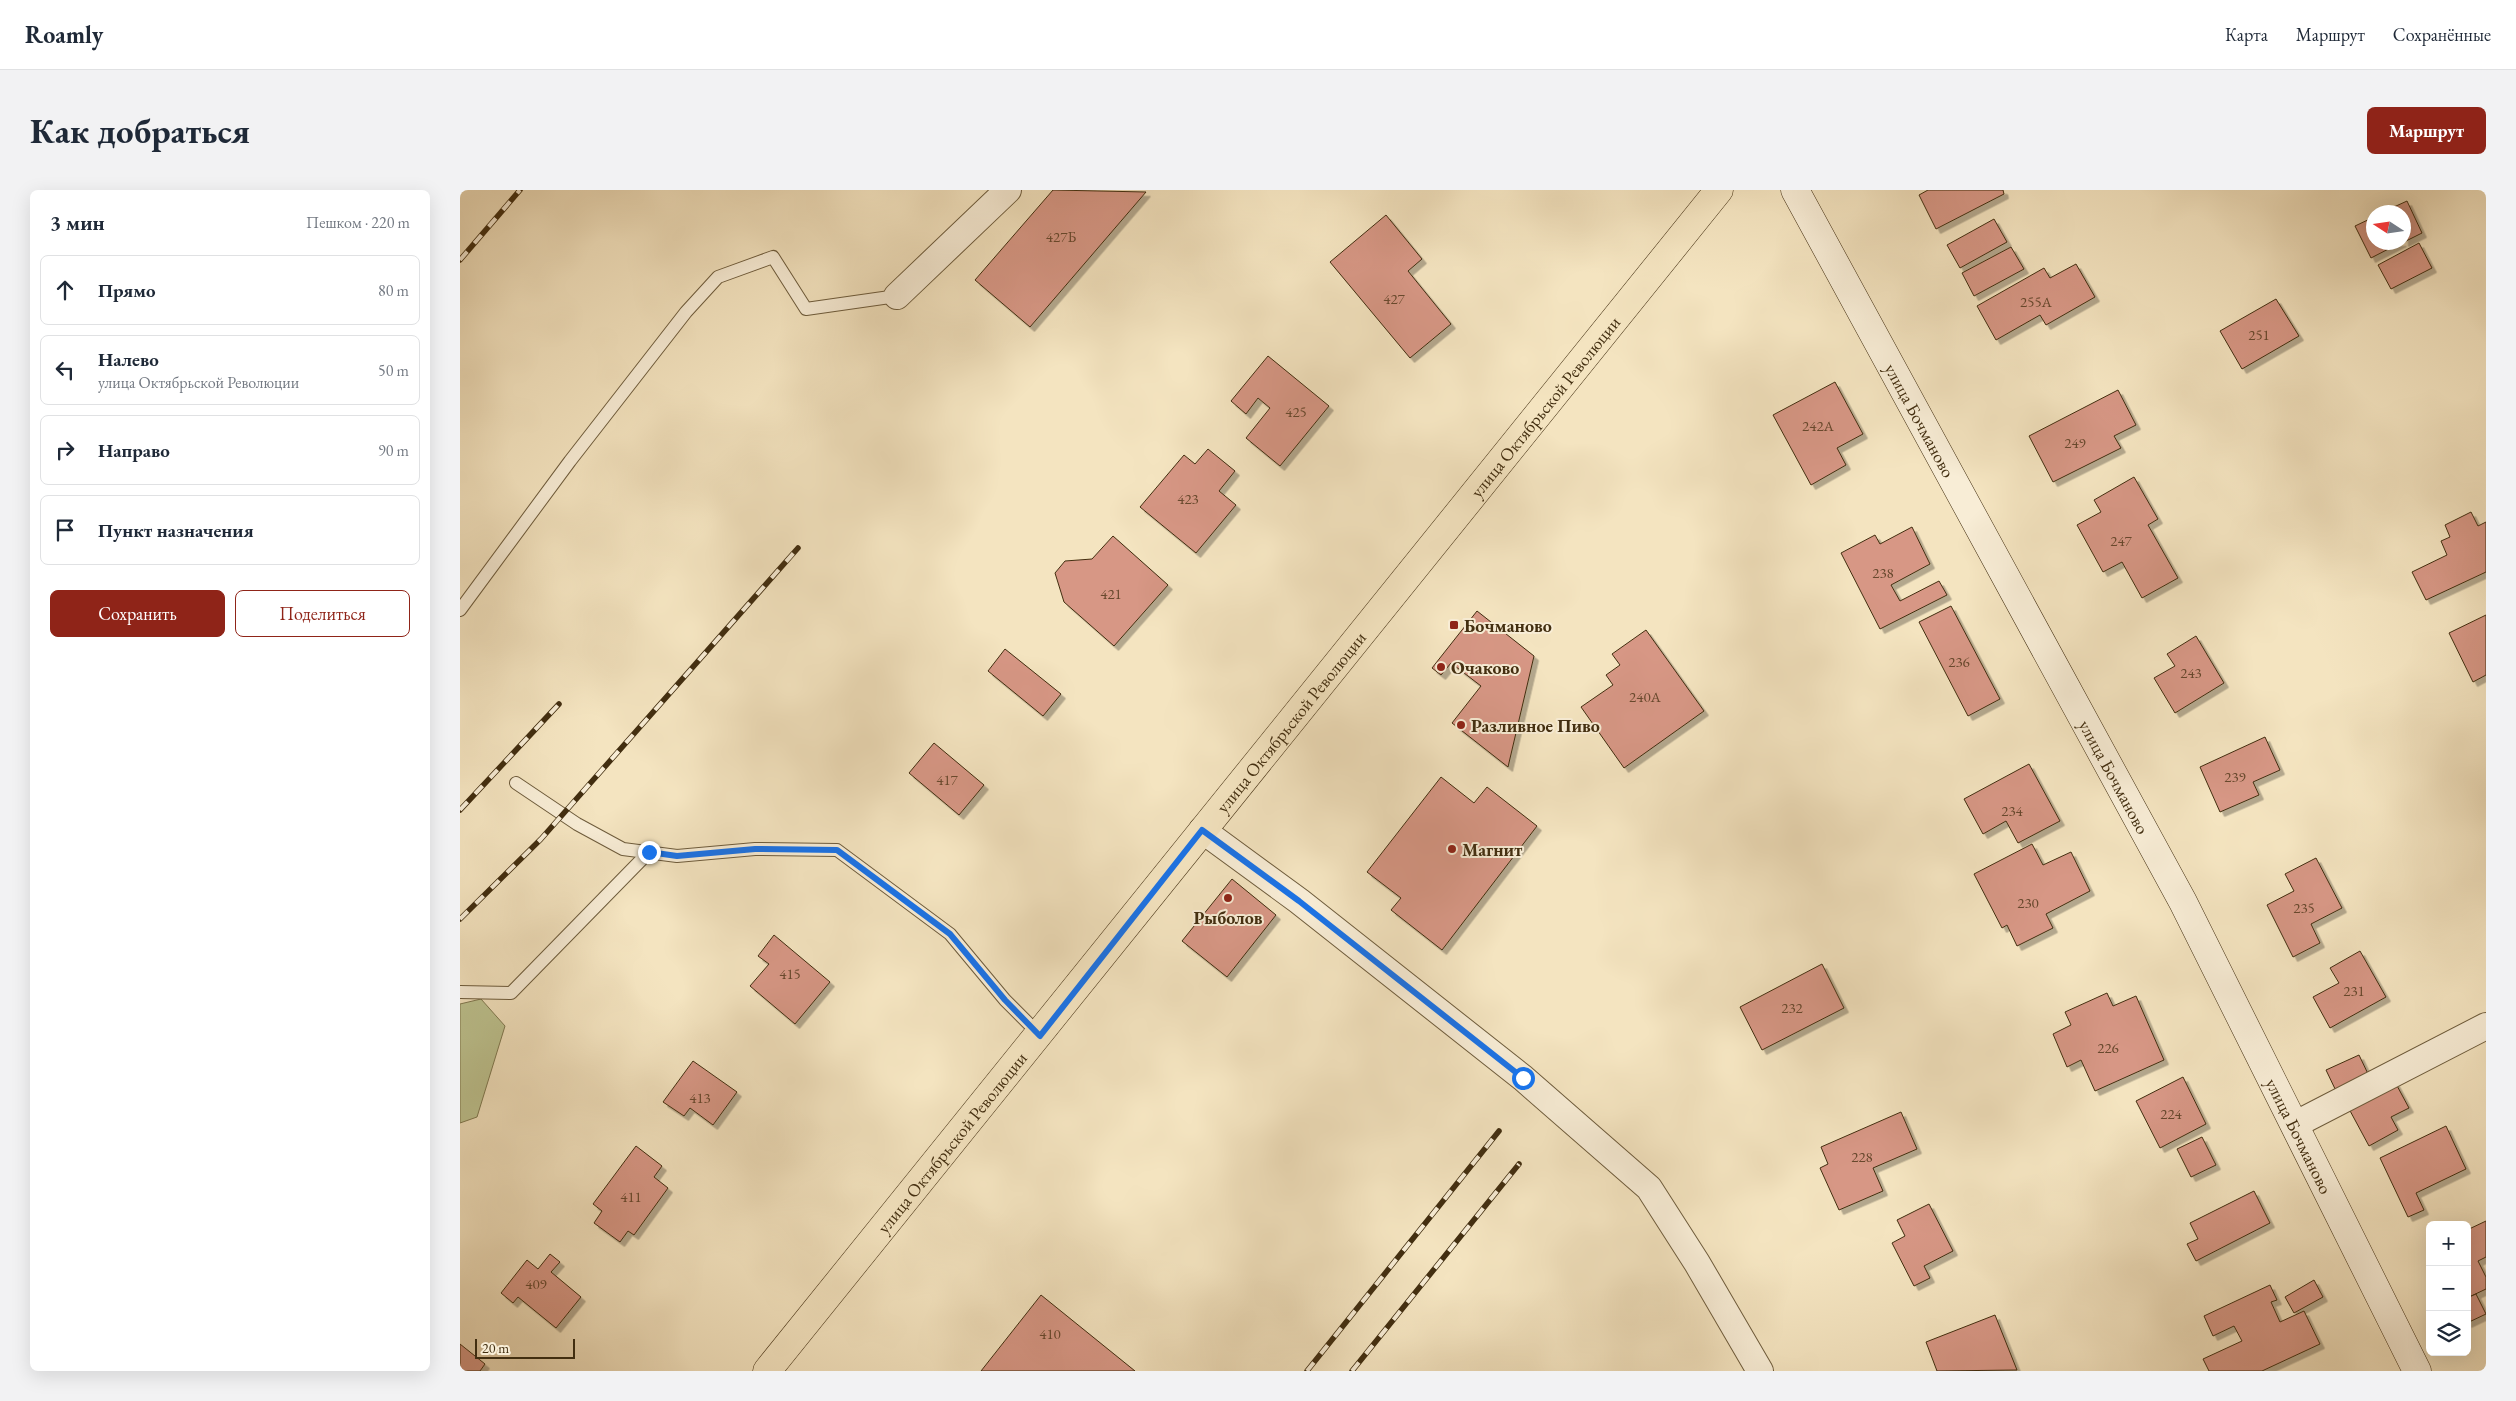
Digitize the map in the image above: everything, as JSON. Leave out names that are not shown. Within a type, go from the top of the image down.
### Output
[{"type":"main road","name":"улица Октябрьской Революции","points":[[767,1371],[1040,1036],[1202,830],[1719,190]]},
{"type":"main road","name":"улица Бочманово","points":[[1796,190],[2183,902],[2296,1124],[2416,1371]]},
{"type":"street","points":[[897,296],[1008,190]]},
{"type":"street","points":[[1202,830],[1299,901],[1523,1078],[1649,1188],[1697,1263],[1760,1371]]},
{"type":"street","points":[[2296,1124],[2486,1026]]},
{"type":"lane","points":[[460,610],[570,461],[686,312],[718,277],[773,257],[806,309],[897,296]]},
{"type":"lane","points":[[516,783],[577,824],[623,849],[677,856],[755,849],[837,850],[950,934],[1005,1000],[1040,1036]]},
{"type":"lane","points":[[460,992],[511,992],[649,852]]},
{"type":"green space","points":[[481,999],[505,1026],[477,1117],[460,1123],[460,1004]]},
{"type":"building","points":[[1053,190],[1146,192],[1030,327],[975,280]]},
{"type":"building","points":[[1928,190],[2003,190],[2004,194],[1936,229],[1919,195]]},
{"type":"building","points":[[2407,201],[2409,205],[2398,205]]},
{"type":"building","points":[[2411,210],[2422,233],[2411,238]]},
{"type":"building","points":[[1386,215],[1422,259],[1408,271],[1451,324],[1410,358],[1330,262]]},
{"type":"building","points":[[1994,219],[2007,242],[1960,268],[1947,245]]},
{"type":"building","points":[[2366,221],[2366,248],[2355,226]]},
{"type":"building","points":[[2419,243],[2432,268],[2391,289],[2378,265],[2406,250],[2411,250],[2411,247]]},
{"type":"building","points":[[2011,247],[2024,269],[1974,296],[1962,273]]},
{"type":"building","points":[[2367,250],[2386,250],[2371,258]]},
{"type":"building","points":[[2076,264],[2095,297],[2046,325],[2040,315],[1996,340],[1977,306],[2044,268],[2050,278]]},
{"type":"building","points":[[2276,299],[2299,336],[2242,369],[2220,331]]},
{"type":"building","points":[[1268,356],[1329,406],[1280,466],[1246,438],[1270,408],[1258,398],[1246,414],[1231,401]]},
{"type":"building","points":[[1835,382],[1863,434],[1837,448],[1846,465],[1811,485],[1773,415]]},
{"type":"building","points":[[2118,390],[2136,425],[2114,436],[2121,448],[2053,482],[2029,436]]},
{"type":"building","points":[[1208,449],[1235,471],[1219,491],[1236,505],[1196,553],[1140,507],[1184,455],[1195,464]]},
{"type":"building","points":[[2134,477],[2158,519],[2148,525],[2178,578],[2142,598],[2122,562],[2103,572],[2077,525],[2101,512],[2094,500]]},
{"type":"building","points":[[2471,512],[2478,526],[2486,522],[2486,572],[2426,600],[2412,572],[2447,555],[2441,541],[2450,537],[2445,525]]},
{"type":"building","points":[[1912,527],[1930,564],[1891,585],[1900,601],[1939,581],[1947,595],[1880,629],[1841,553],[1875,535],[1880,544]]},
{"type":"building","points":[[1113,536],[1168,585],[1114,646],[1064,602],[1055,573],[1065,561],[1092,559]]},
{"type":"building","points":[[1951,606],[2000,699],[1968,716],[1919,622]]},
{"type":"building","points":[[1477,611],[1534,656],[1508,767],[1452,723],[1481,686],[1451,663],[1441,675],[1432,668]]},
{"type":"building","points":[[2486,615],[2486,675],[2473,682],[2449,633]]},
{"type":"building","points":[[1646,630],[1704,711],[1624,768],[1581,707],[1613,685],[1606,675],[1620,665],[1612,654]]},
{"type":"building","points":[[2196,636],[2224,683],[2175,713],[2154,678],[2175,666],[2167,654]]},
{"type":"building","points":[[1005,649],[1061,694],[1043,716],[988,671]]},
{"type":"building","points":[[2265,737],[2280,770],[2253,782],[2259,795],[2220,812],[2200,767]]},
{"type":"building","points":[[934,743],[984,785],[959,815],[909,773]]},
{"type":"building","points":[[2029,764],[2060,821],[2018,843],[2006,821],[1983,834],[1964,799]]},
{"type":"building","name":"Магнит","points":[[1441,777],[1474,803],[1487,787],[1537,826],[1442,950],[1391,910],[1401,898],[1367,872]]},
{"type":"building","points":[[2032,844],[2043,865],[2071,852],[2090,891],[2046,914],[2053,928],[2017,946],[2007,925],[2002,928],[1974,874]]},
{"type":"building","points":[[2316,858],[2342,908],[2311,924],[2320,943],[2293,957],[2267,905],[2294,891],[2285,874]]},
{"type":"building","points":[[1232,879],[1276,915],[1227,977],[1182,941]]},
{"type":"building","points":[[774,935],[830,982],[795,1024],[750,986],[769,964],[758,956]]},
{"type":"building","points":[[2360,951],[2386,997],[2330,1028],[2313,997],[2339,983],[2330,968]]},
{"type":"building","points":[[1822,964],[1844,1008],[1762,1050],[1740,1007]]},
{"type":"building","points":[[2107,993],[2113,1006],[2136,996],[2164,1060],[2095,1091],[2081,1060],[2067,1067],[2053,1034],[2071,1025],[2065,1012]]},
{"type":"building","points":[[2359,1055],[2370,1078],[2337,1093],[2326,1070]]},
{"type":"building","points":[[693,1061],[737,1092],[713,1125],[690,1108],[684,1116],[663,1102]]},
{"type":"building","points":[[2183,1077],[2206,1124],[2160,1148],[2136,1101]]},
{"type":"building","points":[[2395,1082],[2409,1108],[2391,1117],[2398,1130],[2369,1146],[2348,1107]]},
{"type":"building","points":[[1901,1112],[1917,1149],[1873,1168],[1883,1191],[1839,1210],[1820,1168],[1828,1164],[1821,1147]]},
{"type":"building","points":[[2446,1126],[2466,1169],[2416,1193],[2424,1210],[2408,1217],[2380,1158]]},
{"type":"building","points":[[2202,1137],[2216,1165],[2191,1177],[2177,1149]]},
{"type":"building","points":[[636,1146],[662,1166],[654,1177],[668,1188],[634,1235],[628,1231],[620,1242],[594,1223],[602,1211],[593,1204]]},
{"type":"building","points":[[2254,1191],[2270,1223],[2196,1261],[2187,1244],[2198,1239],[2190,1223]]},
{"type":"building","points":[[1929,1204],[1953,1251],[1924,1266],[1930,1278],[1914,1286],[1892,1243],[1905,1236],[1897,1220]]},
{"type":"building","points":[[2486,1221],[2486,1257],[2478,1261],[2486,1277],[2486,1289],[2471,1296],[2471,1266],[2471,1228]]},
{"type":"building","points":[[550,1254],[560,1262],[551,1272],[581,1297],[556,1328],[518,1297],[513,1303],[501,1293],[527,1260],[538,1269]]},
{"type":"building","points":[[2314,1280],[2323,1297],[2294,1313],[2285,1297]]},
{"type":"building","points":[[2270,1285],[2277,1300],[2271,1302],[2280,1322],[2304,1311],[2320,1344],[2262,1371],[2209,1371],[2203,1359],[2242,1341],[2234,1326],[2213,1336],[2204,1316]]},
{"type":"building","points":[[2476,1294],[2486,1314],[2471,1321],[2471,1311],[2471,1296]]},
{"type":"building","points":[[1041,1295],[1135,1371],[981,1371]]},
{"type":"building","points":[[1995,1315],[2017,1370],[1937,1371],[1926,1342]]},
{"type":"building","points":[[460,1344],[485,1364],[480,1371],[460,1371]]},
{"type":"railway","points":[[460,260],[520,190]]},
{"type":"railway","points":[[460,919],[541,839],[798,548]]},
{"type":"railway","points":[[460,810],[559,704]]},
{"type":"railway","points":[[1307,1371],[1499,1131]]},
{"type":"railway","points":[[1352,1371],[1519,1164]]},
{"type":"place","name":"Бочманово","points":[[1454,625]]},
{"type":"place","name":"Очаково","points":[[1441,667]]},
{"type":"place","name":"Разливное Пиво","points":[[1461,725]]},
{"type":"place","name":"Магнит","points":[[1452,849]]},
{"type":"place","name":"Рыболов","points":[[1228,898]]},
{"type":"route","points":[[649,852],[677,856],[755,849],[837,850],[950,934],[1005,1000],[1040,1036],[1202,830],[1299,901],[1523,1078]]}]
